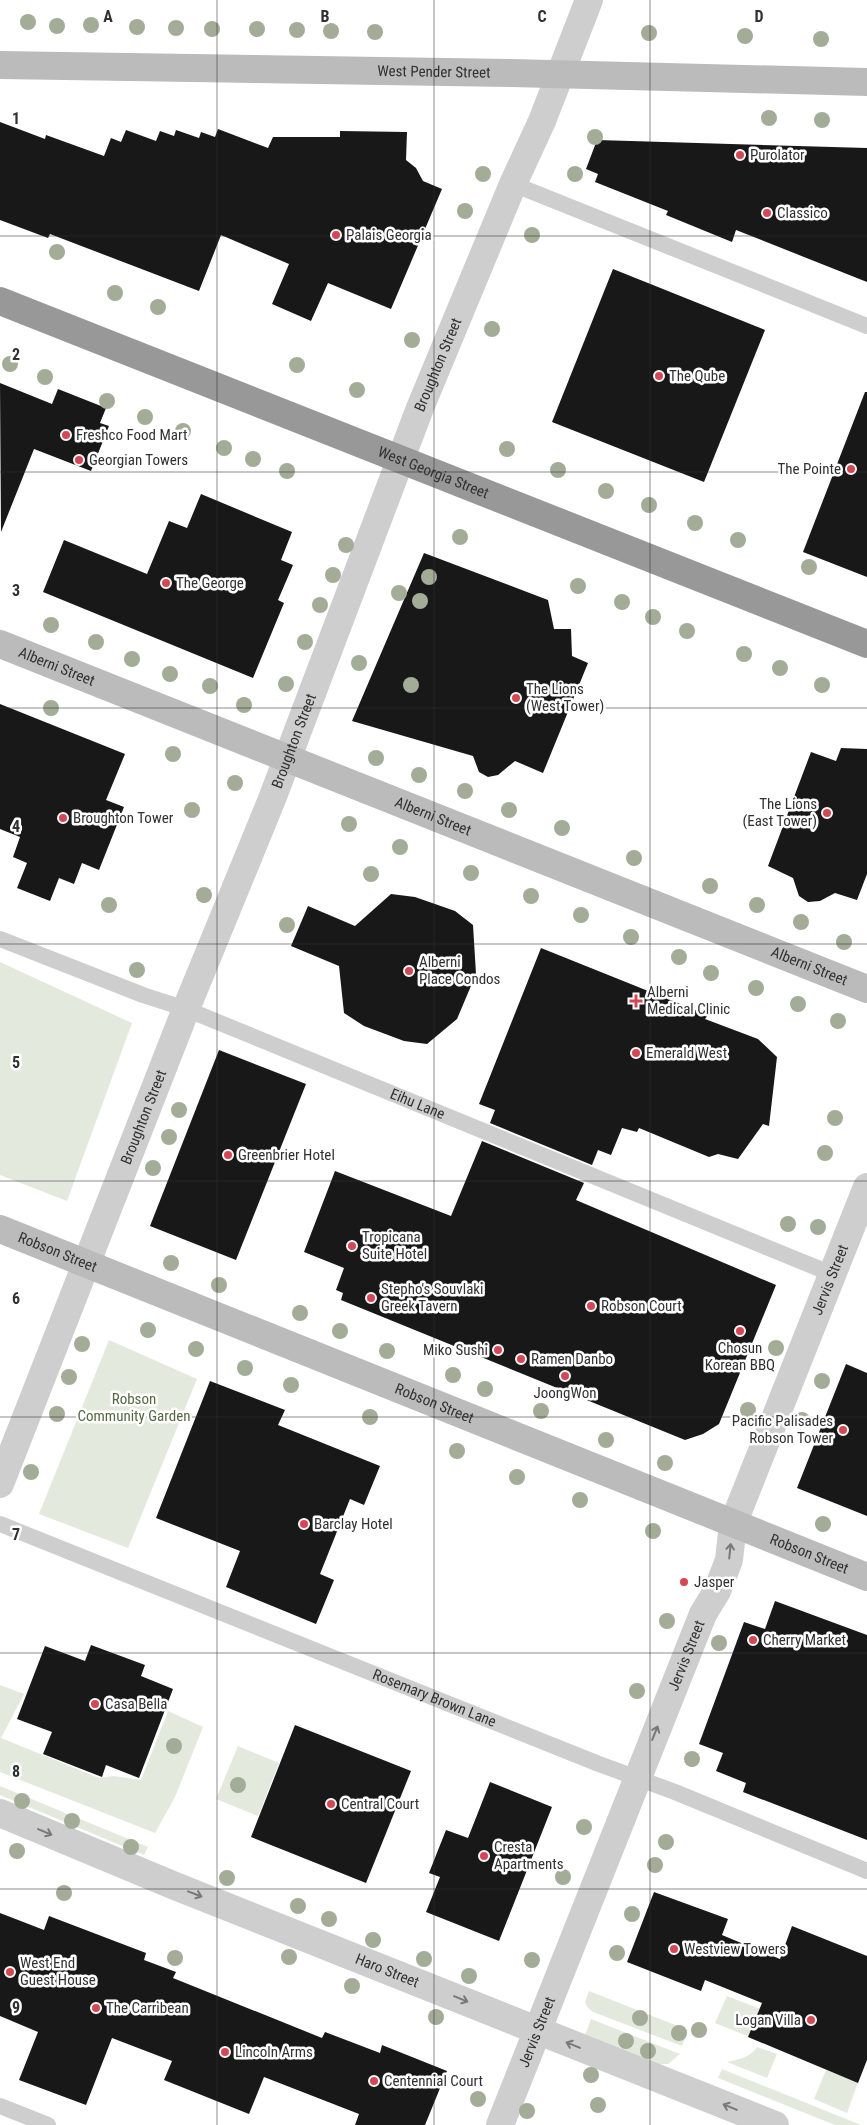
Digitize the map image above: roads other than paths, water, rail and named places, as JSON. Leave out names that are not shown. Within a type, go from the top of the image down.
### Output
[{"type":"highway","name":"West Georgia Street","points":[[0,301],[867,644]]},
{"type":"main road","name":"West Pender Street","points":[[0,65],[867,82]]},
{"type":"main road","name":"Alberni Street","points":[[0,644],[867,989]]},
{"type":"main road","name":"Robson Street","points":[[0,1229],[867,1577]]},
{"type":"street","name":"Broughton Street","points":[[0,1484],[186,1009],[288,759],[400,460],[513,184],[560,75],[589,0]]},
{"type":"street","name":"Jervis Street","points":[[500,2125],[637,1778],[704,1614],[717,1591],[729,1560],[733,1524],[867,1187]]},
{"type":"street","name":"Haro Street","points":[[0,1813],[175,1886],[775,2125]]},
{"type":"lane","points":[[513,184],[867,326]]},
{"type":"lane","name":"Eihu Lane","points":[[0,939],[143,995],[186,1009],[832,1274]]},
{"type":"lane","name":"Rosemary Brown Lane","points":[[0,1524],[867,1870]]},
{"type":"lane","points":[[0,2106],[48,2125]]},
{"type":"place","name":"Purolator","points":[[740,155]]},
{"type":"place","name":"Classico","points":[[767,213]]},
{"type":"place","name":"Palais Georgia","points":[[336,235]]},
{"type":"place","name":"The Qube","points":[[659,376]]},
{"type":"place","name":"Freshco Food Mart","points":[[66,435]]},
{"type":"place","name":"Georgian Towers","points":[[79,460]]},
{"type":"place","name":"The Pointe","points":[[851,469]]},
{"type":"place","name":"The George","points":[[166,583]]},
{"type":"place","name":"The Lions (West Tower)","points":[[516,698]]},
{"type":"place","name":"The Lions (East Tower)","points":[[827,813]]},
{"type":"place","name":"Broughton Tower","points":[[63,818]]},
{"type":"place","name":"Alberni Place Condos","points":[[409,971]]},
{"type":"place","name":"Alberni Medical Clinic","points":[[636,1001]]},
{"type":"place","name":"Emerald West","points":[[636,1053]]},
{"type":"place","name":"Greenbrier Hotel","points":[[228,1155]]},
{"type":"place","name":"Tropicana Suite Hotel","points":[[352,1246]]},
{"type":"place","name":"Stepho's Souvlaki Greek Tavern","points":[[371,1298]]},
{"type":"place","name":"Robson Court","points":[[591,1306]]},
{"type":"place","name":"Chosun Korean BBQ","points":[[740,1331]]},
{"type":"place","name":"Miko Sushi","points":[[498,1350]]},
{"type":"place","name":"Ramen Danbo","points":[[521,1359]]},
{"type":"place","name":"JoongWon","points":[[565,1376]]},
{"type":"place","name":"Pacific Palisades Robson Tower","points":[[843,1430]]},
{"type":"place","name":"Barclay Hotel","points":[[304,1524]]},
{"type":"place","name":"Jasper","points":[[684,1582]]},
{"type":"place","name":"Cherry Market","points":[[753,1640]]},
{"type":"place","name":"Casa Bella","points":[[95,1704]]},
{"type":"place","name":"Central Court","points":[[331,1804]]},
{"type":"place","name":"Cresta Apartments","points":[[484,1856]]},
{"type":"place","name":"Westview Towers","points":[[674,1949]]},
{"type":"place","name":"West End Guest House","points":[[10,1972]]},
{"type":"place","name":"The Carribean","points":[[96,2008]]},
{"type":"place","name":"Logan Villa","points":[[811,2020]]},
{"type":"place","name":"Lincoln Arms","points":[[225,2052]]},
{"type":"place","name":"Centennial Court","points":[[374,2081]]},
{"type":"park label","name":"Robson Community Garden","points":[[134,1408]]}]
